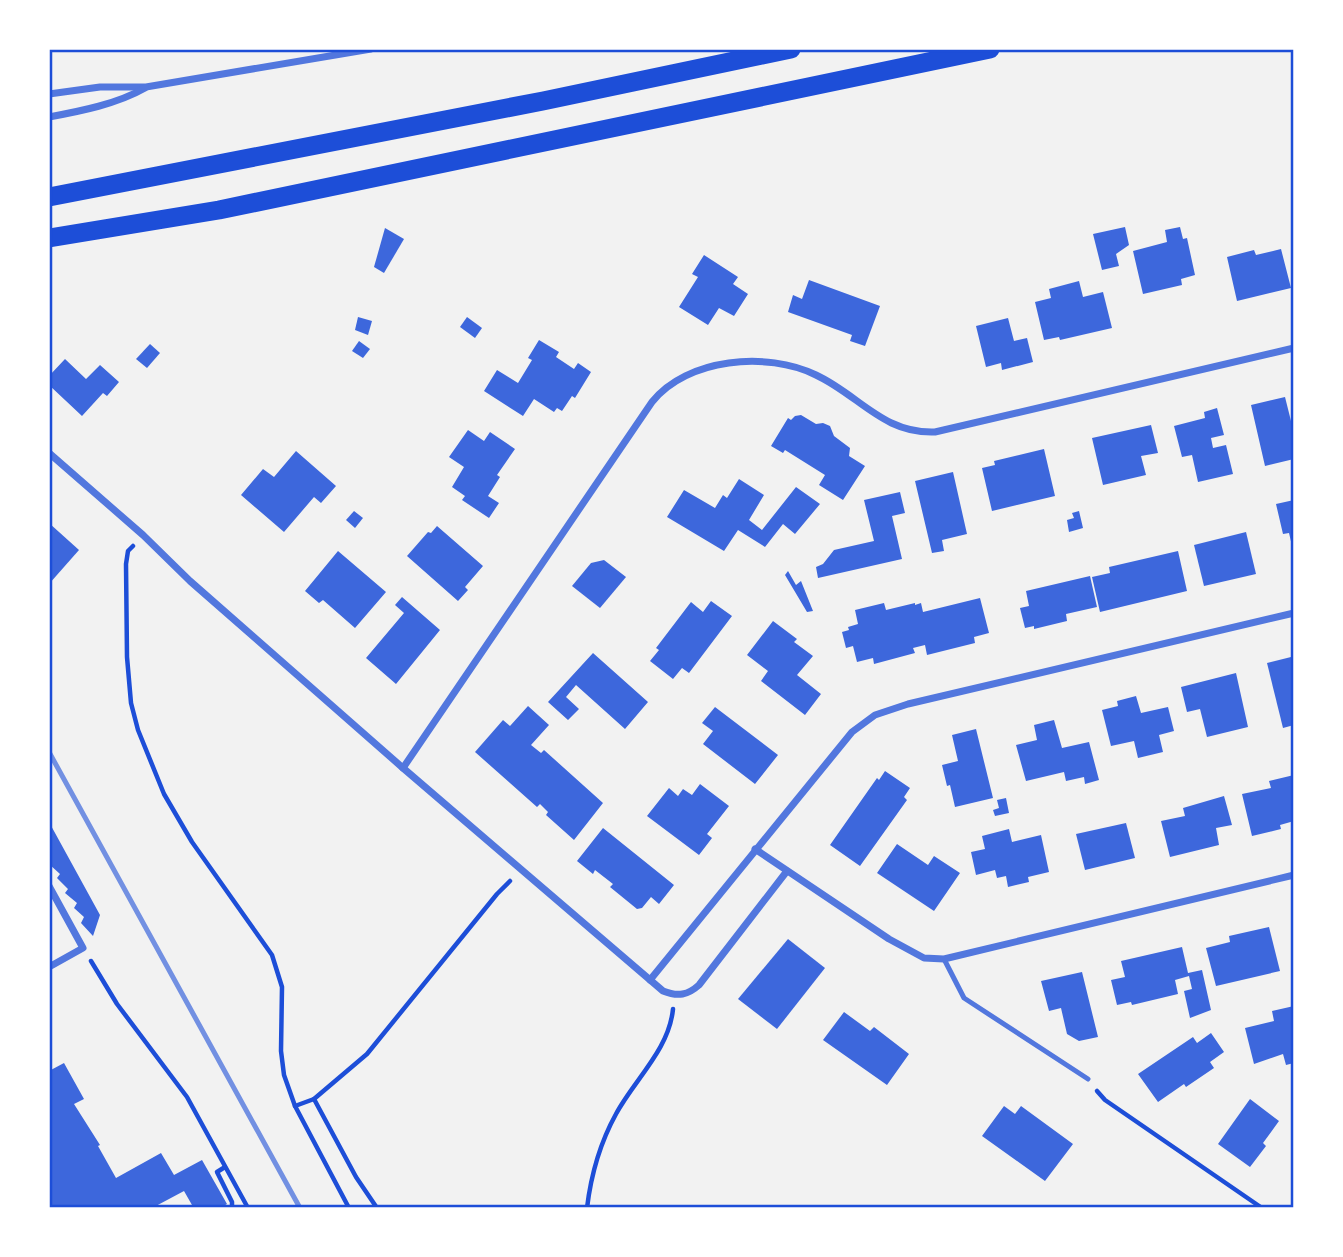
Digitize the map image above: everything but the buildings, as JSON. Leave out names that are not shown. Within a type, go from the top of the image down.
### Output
[{"type":"highway","points":[[49,197],[543,101],[791,49]]},
{"type":"highway","points":[[49,247],[990,49]]},
{"type":"highway","points":[[49,187],[131,183]]},
{"type":"highway","points":[[49,238],[219,210]]},
{"type":"street","points":[[49,94],[100,86],[146,87],[371,49]]},
{"type":"street","points":[[49,117],[107,103],[146,87]]},
{"type":"street","points":[[403,768],[652,402],[674,380],[692,372],[730,363],[798,368],[830,383],[900,428],[935,432],[1294,348]]},
{"type":"street","points":[[49,453],[403,768],[663,991],[674,995],[691,992],[699,985],[787,871]]},
{"type":"street","points":[[650,980],[852,732],[875,715],[908,704],[1294,613]]},
{"type":"street","points":[[755,849],[889,939],[924,958],[944,959],[1294,875]]},
{"type":"street","points":[[49,886],[83,948],[49,967]]},
{"type":"lane","points":[[944,959],[964,998],[1088,1079]]},
{"type":"path","points":[[143,535],[128,551],[126,564],[127,657],[131,703],[138,730],[164,794],[192,842],[272,956],[282,988],[281,1051],[284,1075],[295,1106],[349,1208]]},
{"type":"path","points":[[295,1106],[314,1099],[367,1054],[496,894],[521,870]]},
{"type":"path","points":[[83,948],[117,1004],[187,1097],[248,1208]]},
{"type":"path","points":[[587,1208],[594,1169],[604,1140],[617,1113],[665,1039],[672,1019],[674,995]]},
{"type":"path","points":[[1088,1079],[1105,1100],[1262,1208]]},
{"type":"path","points":[[314,1099],[356,1177],[377,1208]]},
{"type":"path","points":[[225,1167],[217,1172],[232,1202],[232,1208]]},
{"type":"railway","points":[[49,752],[300,1208]]}]
